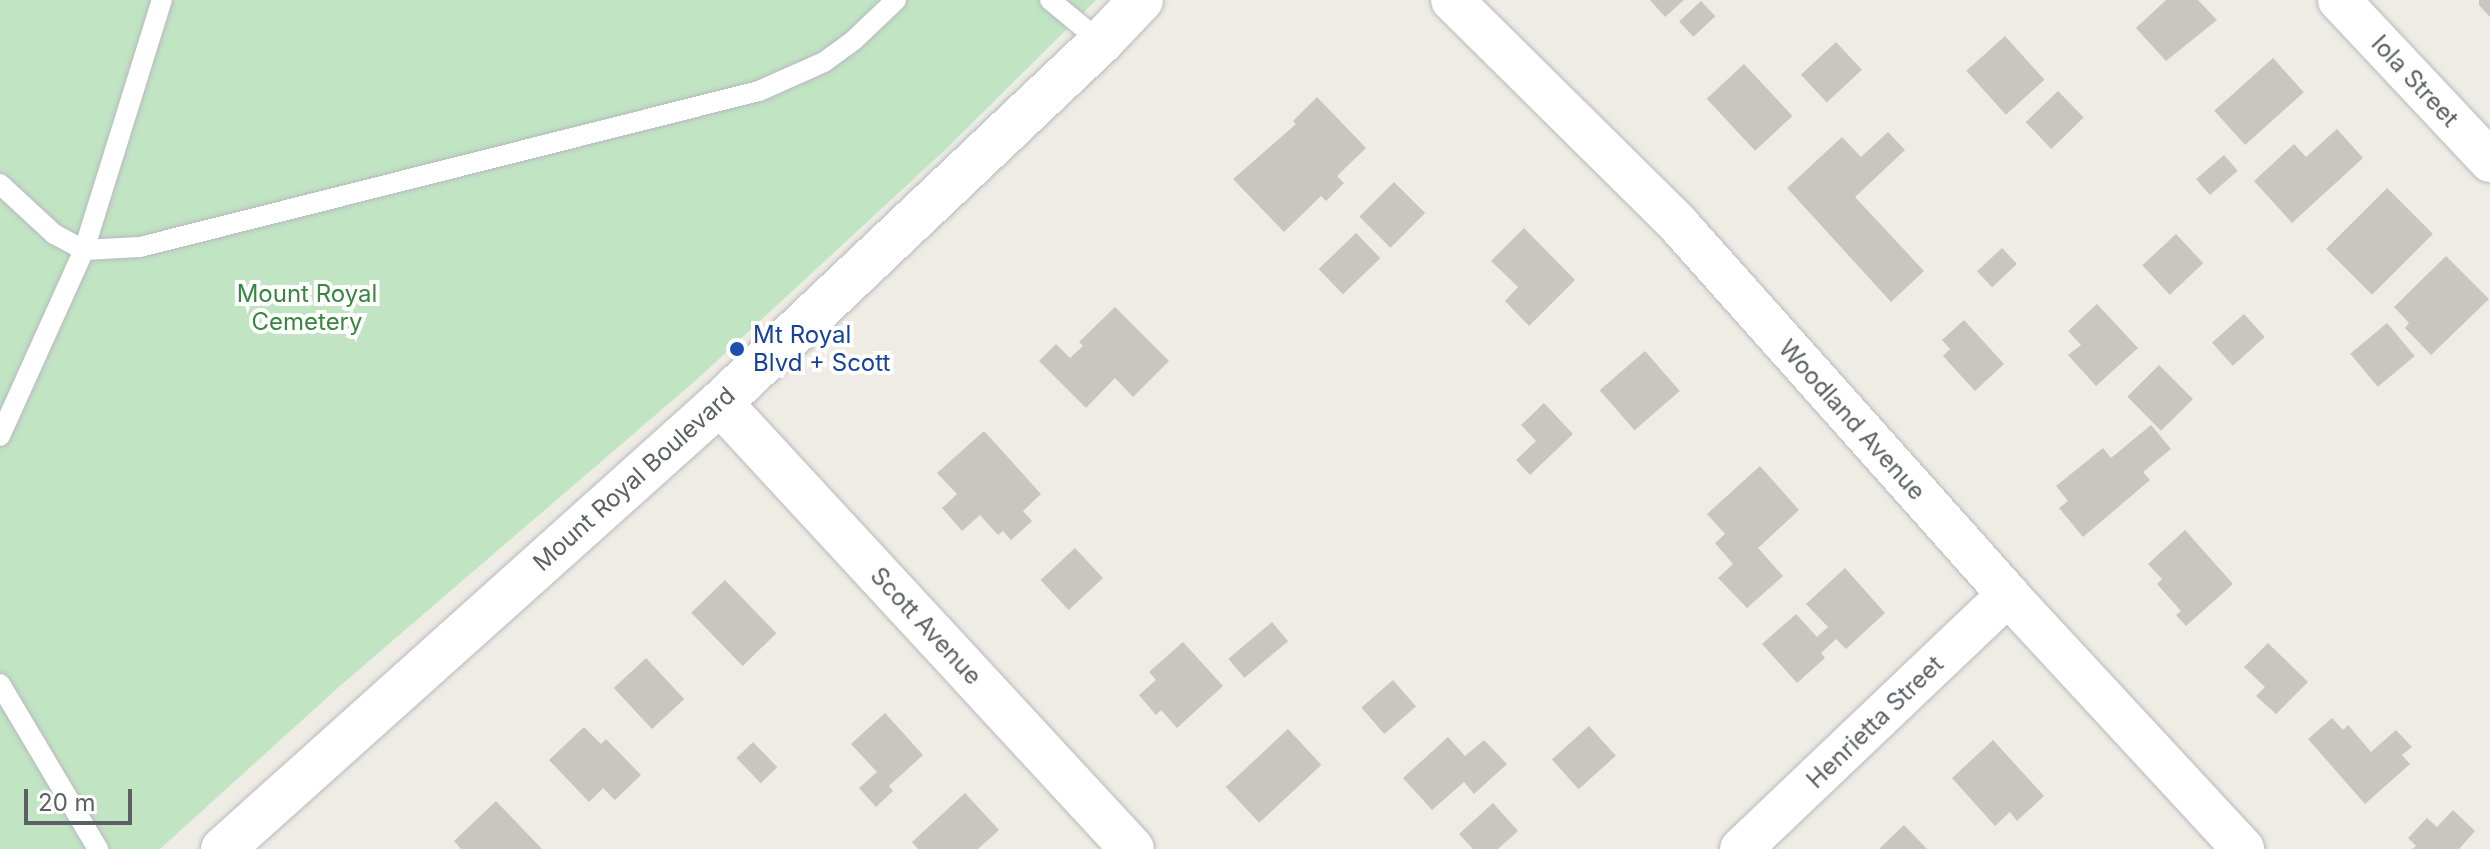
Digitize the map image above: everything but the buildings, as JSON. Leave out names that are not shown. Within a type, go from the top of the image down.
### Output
[{"type":"main road","name":"Mount Royal Boulevard","points":[[223,849],[720,403],[1101,42],[1141,0]]},
{"type":"main road","name":"Scott Avenue","points":[[720,403],[1132,849]]},
{"type":"street","name":"Woodland Avenue","points":[[1452,0],[1678,224],[2008,595],[2243,849]]},
{"type":"street","name":"Iola Street","points":[[2339,0],[2490,161]]},
{"type":"street","name":"Henrietta Street","points":[[1741,849],[2008,595]]},
{"type":"lane","points":[[0,436],[84,250],[162,0]]},
{"type":"lane","points":[[0,184],[54,234],[84,250],[140,247],[759,91],[824,62],[854,40],[896,0]]},
{"type":"lane","points":[[1050,0],[1101,42]]},
{"type":"lane","points":[[0,684],[98,849]]},
{"type":"green space","name":"Mount Royal Cemetery","points":[[0,0],[1096,0],[945,150],[695,381],[341,685],[160,849],[0,849]]},
{"type":"place","name":"Mt Royal Blvd + Scott","points":[[737,349]]}]
